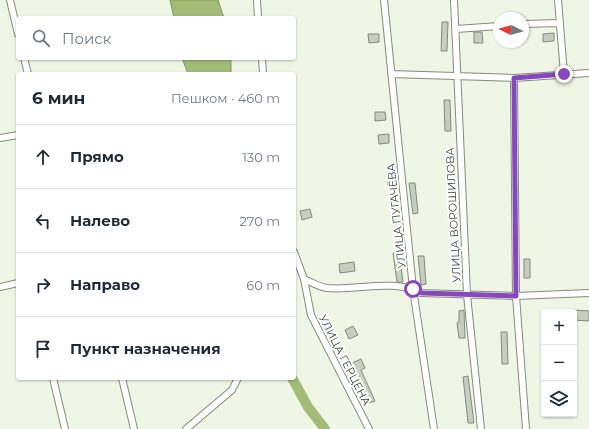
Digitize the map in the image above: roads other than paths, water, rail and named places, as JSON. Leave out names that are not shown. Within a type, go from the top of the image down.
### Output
[{"type":"street","points":[[10,0],[16,26]]},
{"type":"street","points":[[257,0],[258,16]]},
{"type":"street","name":"УЛИЦА ПУГАЧЁВА","points":[[384,0],[413,289],[434,429]]},
{"type":"street","name":"УЛИЦА ВОРОШИЛОВА","points":[[454,0],[456,29],[456,76],[467,295],[481,429]]},
{"type":"street","points":[[558,0],[564,74]]},
{"type":"street","points":[[529,24],[560,23]]},
{"type":"street","points":[[456,29],[493,26]]},
{"type":"street","points":[[24,60],[28,72]]},
{"type":"street","points":[[262,60],[264,72]]},
{"type":"street","points":[[391,74],[514,78],[589,73]]},
{"type":"street","points":[[514,78],[516,296],[526,429]]},
{"type":"street","points":[[0,138],[16,135]]},
{"type":"street","name":"УЛИЦА ГЕРЦЕНА","points":[[296,257],[304,279],[311,316],[369,429]]},
{"type":"street","points":[[304,279],[326,288],[390,286],[413,289],[422,293],[516,296],[589,293]]},
{"type":"street","points":[[0,287],[16,283]]},
{"type":"street","points":[[53,380],[65,429]]},
{"type":"street","points":[[122,380],[134,429]]},
{"type":"street","points":[[186,429],[232,390],[237,380]]},
{"type":"waterway","points":[[293,380],[308,407],[325,429]]}]
